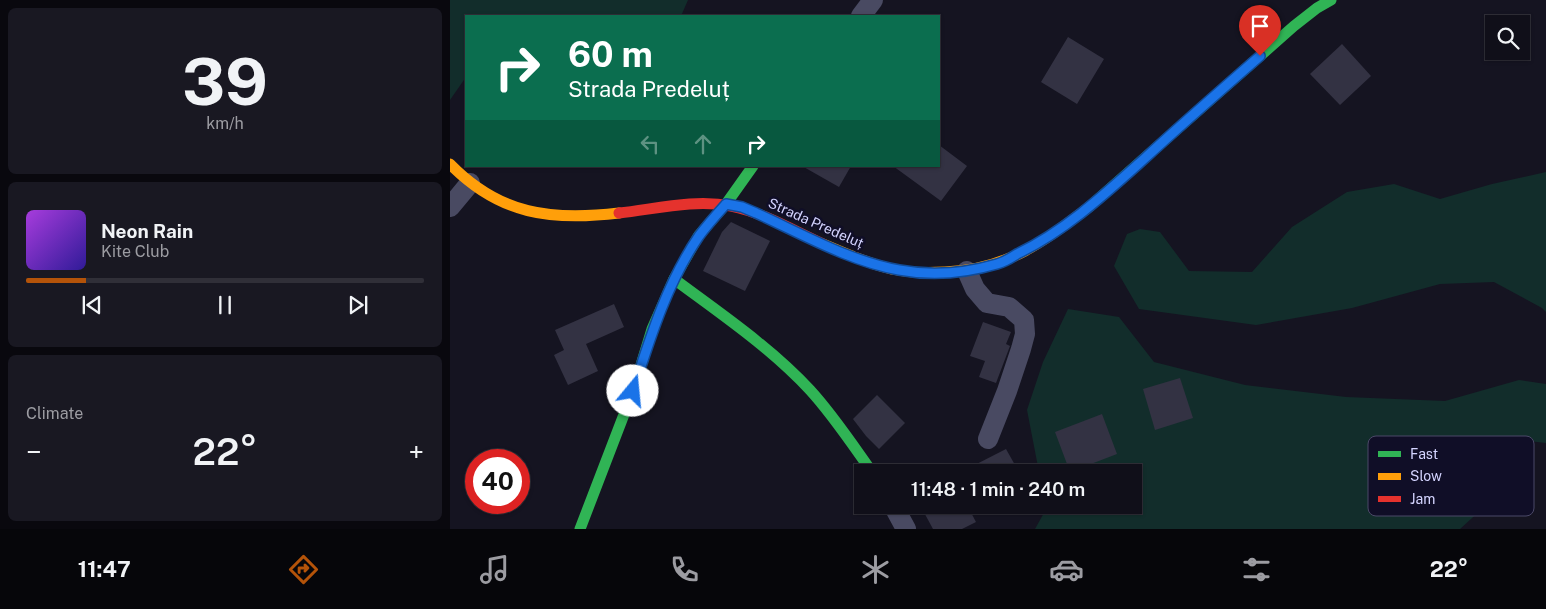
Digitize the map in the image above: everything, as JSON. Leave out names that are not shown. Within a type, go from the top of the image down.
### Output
[{"type":"main road","name":"Strada Predeluț","points":[[450,164],[470,183],[487,194],[532,213],[555,216],[587,216],[677,205],[701,203],[726,204],[742,207],[875,265],[901,271],[932,274],[967,271],[998,264],[1027,250],[1053,234],[1101,197],[1294,26],[1317,8],[1331,0]]},
{"type":"main road","points":[[580,529],[633,391],[652,329],[674,279],[699,235],[726,204],[752,167]]},
{"type":"main road","points":[[674,279],[756,339],[810,390],[847,436],[866,464]]},
{"type":"street","points":[[862,15],[873,0]]},
{"type":"street","points":[[450,207],[470,183]]},
{"type":"street","points":[[967,271],[975,289],[988,303],[1009,307],[1024,320],[1025,334],[1021,350],[988,439]]},
{"type":"street","points":[[897,514],[906,529]]},
{"type":"green space","points":[[450,0],[688,0],[681,15],[465,15],[465,78],[450,100]]},
{"type":"green space","points":[[1546,172],[1546,312],[1494,282],[1440,284],[1352,308],[1256,325],[1139,309],[1114,266],[1127,234],[1140,229],[1160,232],[1189,271],[1252,272],[1292,227],[1347,192],[1394,184],[1440,199],[1492,184]]},
{"type":"green space","points":[[1068,309],[1119,317],[1154,362],[1245,385],[1346,397],[1445,401],[1519,380],[1546,384],[1546,443],[1534,442],[1534,436],[1368,436],[1368,516],[1474,516],[1460,529],[1035,529],[1043,514],[1142,514],[1142,464],[1037,464],[1027,410],[1043,362]]},
{"type":"building","points":[[1068,37],[1104,59],[1077,104],[1041,82]]},
{"type":"building","points":[[1342,44],[1371,76],[1340,105],[1310,74]]},
{"type":"building","points":[[940,146],[967,166],[941,201],[894,167],[940,167]]},
{"type":"building","points":[[804,167],[850,167],[839,187]]},
{"type":"building","points":[[731,222],[770,241],[745,291],[703,271],[722,232]]},
{"type":"building","points":[[614,304],[624,327],[586,344],[598,371],[568,385],[554,355],[564,350],[555,330]]},
{"type":"building","points":[[983,322],[1011,332],[1006,344],[1010,346],[996,383],[979,377],[985,361],[970,356]]},
{"type":"building","points":[[1180,378],[1193,418],[1155,430],[1143,389]]},
{"type":"building","points":[[877,395],[905,423],[879,449],[853,419]]},
{"type":"building","points":[[1102,414],[1117,454],[1091,464],[1067,464],[1055,432]]},
{"type":"building","points":[[1006,449],[1014,464],[977,464]]},
{"type":"building","points":[[925,514],[972,514],[976,522],[962,529],[933,529]]},
{"type":"traffic: fast","points":[[1089,207],[1294,26],[1317,8],[1331,0]]},
{"type":"traffic: fast","points":[[580,529],[633,391],[652,329],[674,279],[699,235],[726,204],[752,167]]},
{"type":"traffic: fast","points":[[674,279],[745,332],[795,374],[827,409],[866,464]]},
{"type":"traffic: slow","points":[[450,164],[469,181],[488,194],[528,211],[571,216],[619,213]]},
{"type":"traffic: slow","points":[[823,244],[865,261],[898,270],[925,273],[967,270],[1005,260],[1022,252],[1056,232],[1089,207]]},
{"type":"traffic: jam","points":[[619,213],[689,204],[731,206],[766,217],[823,244]]},
{"type":"route","points":[[633,391],[652,329],[674,279],[699,235],[726,204],[742,207],[853,257],[875,265],[901,271],[932,274],[967,271],[998,264],[1027,250],[1053,234],[1101,197],[1260,56]]}]
